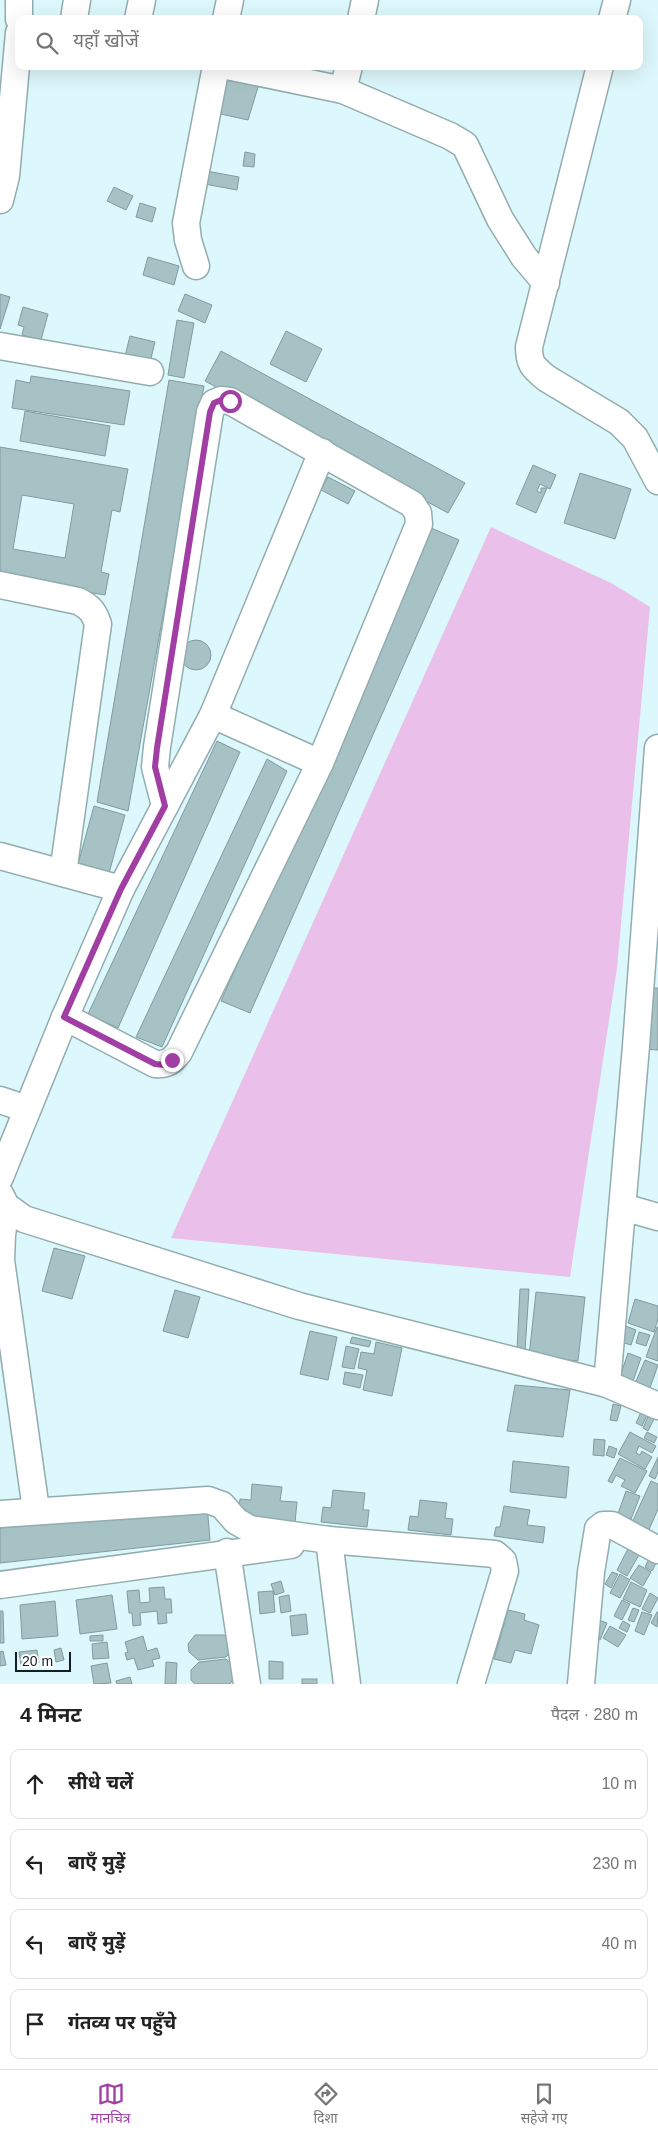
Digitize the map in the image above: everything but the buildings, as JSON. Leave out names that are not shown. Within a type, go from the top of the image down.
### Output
[{"type":"street","points":[[19,15],[20,0]]},
{"type":"street","points":[[75,15],[78,0]]},
{"type":"street","points":[[139,15],[142,0]]},
{"type":"street","points":[[227,15],[230,0]]},
{"type":"street","points":[[362,15],[365,0]]},
{"type":"street","points":[[613,15],[618,0]]},
{"type":"street","points":[[0,200],[6,176],[16,70]]},
{"type":"street","points":[[196,266],[188,240],[186,223],[215,70]]},
{"type":"street","points":[[266,70],[346,78],[465,145],[500,219],[524,257],[546,283]]},
{"type":"street","points":[[599,70],[529,347],[529,359],[535,369],[546,378],[619,422],[635,438],[658,481]]},
{"type":"street","points":[[0,346],[150,372]]},
{"type":"street","points":[[64,1017],[155,1064],[165,1065],[172,1060],[183,1044],[320,763],[419,524],[418,513],[412,504],[230,401],[221,400],[214,403],[207,432],[157,748],[155,767],[165,806]]},
{"type":"street","points":[[0,1177],[64,1017],[121,889],[213,715],[322,452]]},
{"type":"street","points":[[0,585],[90,606],[98,624],[63,873]]},
{"type":"street","points":[[213,715],[320,763]]},
{"type":"street","points":[[607,1384],[656,800],[658,748]]},
{"type":"street","points":[[0,856],[121,889]]},
{"type":"street","points":[[0,1100],[27,1109]]},
{"type":"street","points":[[3,1200],[24,1219],[299,1306],[607,1384],[658,1406]]},
{"type":"street","points":[[3,1200],[1,1260],[36,1510]]},
{"type":"street","points":[[623,1207],[658,1217]]},
{"type":"street","points":[[0,1514],[36,1510],[208,1500],[222,1505],[236,1521],[250,1529],[329,1540],[495,1554],[503,1561],[505,1571],[471,1684]]},
{"type":"street","points":[[581,1684],[591,1572],[598,1529],[603,1525],[612,1525],[658,1550]]},
{"type":"street","points":[[0,1585],[227,1552],[329,1540]]},
{"type":"street","points":[[329,1540],[347,1684]]},
{"type":"street","points":[[227,1552],[247,1684]]},
{"type":"shaded area","points":[[491,527],[613,584],[650,607],[617,968],[570,1277],[171,1238]]},
{"type":"route","points":[[172,1060],[165,1065],[155,1064],[64,1017],[121,889],[165,806],[155,767],[183,578],[210,412],[214,403],[221,400],[230,401]]}]
